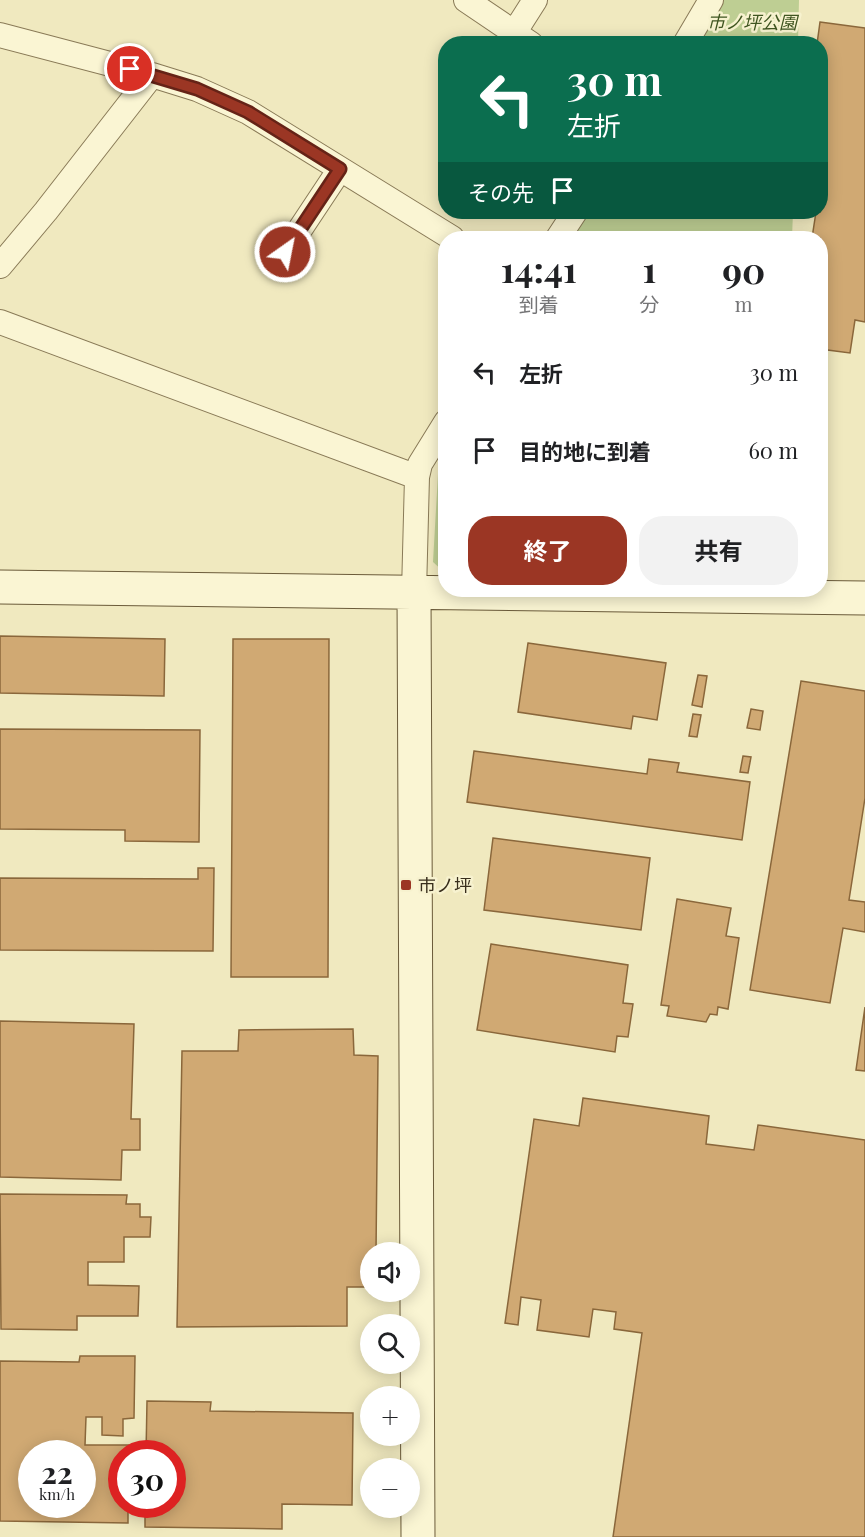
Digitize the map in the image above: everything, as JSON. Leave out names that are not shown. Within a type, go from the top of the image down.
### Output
[{"type":"street","points":[[466,0],[520,36]]},
{"type":"street","points":[[524,36],[536,0]]},
{"type":"street","points":[[690,36],[711,0]]},
{"type":"street","points":[[0,35],[197,89],[248,112],[441,231]]},
{"type":"street","points":[[0,266],[152,75]]},
{"type":"street","points":[[285,252],[340,169]]},
{"type":"street","points":[[0,322],[417,477]]},
{"type":"street","points":[[418,1537],[414,592],[417,477],[420,464],[438,435]]},
{"type":"street","points":[[0,587],[438,592]]},
{"type":"street","points":[[790,597],[865,598]]},
{"type":"green space","name":"市ノ坪公園","points":[[721,0],[799,0],[798,36],[697,36]]},
{"type":"green space","points":[[581,219],[793,219],[792,231],[573,231]]},
{"type":"green space","points":[[438,474],[438,567],[433,562]]},
{"type":"building","points":[[820,22],[865,28],[865,322],[855,320],[850,353],[828,350],[828,231],[813,231],[815,219],[828,219],[828,36],[818,36]]},
{"type":"building","points":[[0,636],[165,639],[164,696],[0,693]]},
{"type":"building","points":[[233,639],[329,639],[328,977],[231,977]]},
{"type":"building","points":[[528,643],[666,663],[657,720],[633,716],[631,729],[518,712]]},
{"type":"building","points":[[698,675],[707,676],[702,707],[692,705]]},
{"type":"building","points":[[801,681],[865,691],[865,798],[849,900],[865,902],[865,932],[843,928],[830,1003],[750,990]]},
{"type":"building","points":[[751,709],[763,711],[760,730],[747,728]]},
{"type":"building","points":[[693,714],[701,715],[697,737],[689,736]]},
{"type":"building","points":[[0,729],[200,730],[199,842],[125,841],[125,830],[0,829]]},
{"type":"building","points":[[474,751],[647,774],[649,759],[679,763],[677,772],[750,782],[742,840],[467,802]]},
{"type":"building","points":[[743,756],[751,757],[748,773],[740,772]]},
{"type":"building","points":[[493,838],[650,858],[641,930],[484,910]]},
{"type":"building","points":[[198,868],[214,868],[213,951],[0,950],[0,878],[198,879]]},
{"type":"building","points":[[677,899],[731,908],[726,936],[739,938],[728,1009],[718,1007],[717,1015],[710,1014],[706,1022],[667,1016],[669,1006],[661,1005]]},
{"type":"building","points":[[491,944],[628,965],[623,1003],[633,1004],[628,1037],[617,1036],[615,1052],[477,1030]]},
{"type":"building","points":[[865,1007],[865,1071],[856,1070]]},
{"type":"building","points":[[0,1021],[134,1024],[131,1119],[140,1119],[140,1150],[122,1150],[121,1180],[0,1177]]},
{"type":"building","points":[[353,1029],[354,1055],[378,1056],[376,1242],[360,1242],[360,1287],[347,1287],[347,1326],[177,1327],[182,1051],[238,1051],[239,1030]]},
{"type":"building","points":[[583,1098],[709,1116],[706,1144],[754,1150],[758,1125],[865,1140],[865,1537],[613,1537],[642,1333],[614,1329],[616,1312],[593,1309],[589,1337],[537,1330],[541,1300],[521,1297],[518,1325],[505,1323],[534,1119],[579,1126]]},
{"type":"building","points":[[0,1194],[127,1195],[126,1204],[140,1204],[140,1217],[151,1217],[150,1237],[124,1237],[124,1262],[88,1262],[88,1285],[139,1286],[138,1316],[77,1316],[77,1330],[1,1329]]},
{"type":"building","points":[[80,1356],[135,1356],[134,1418],[123,1419],[123,1436],[102,1435],[102,1417],[86,1417],[85,1440],[18,1440],[18,1518],[96,1518],[96,1445],[108,1445],[108,1518],[128,1518],[128,1523],[0,1521],[0,1361],[79,1362]]},
{"type":"building","points":[[147,1401],[211,1402],[210,1411],[353,1413],[352,1505],[282,1504],[282,1529],[145,1527],[145,1518],[186,1518],[186,1440],[146,1440]]},
{"type":"place","name":"市ノ坪","points":[[406,885]]},
{"type":"route","points":[[130,69],[197,89],[248,112],[340,169],[285,252]]}]
